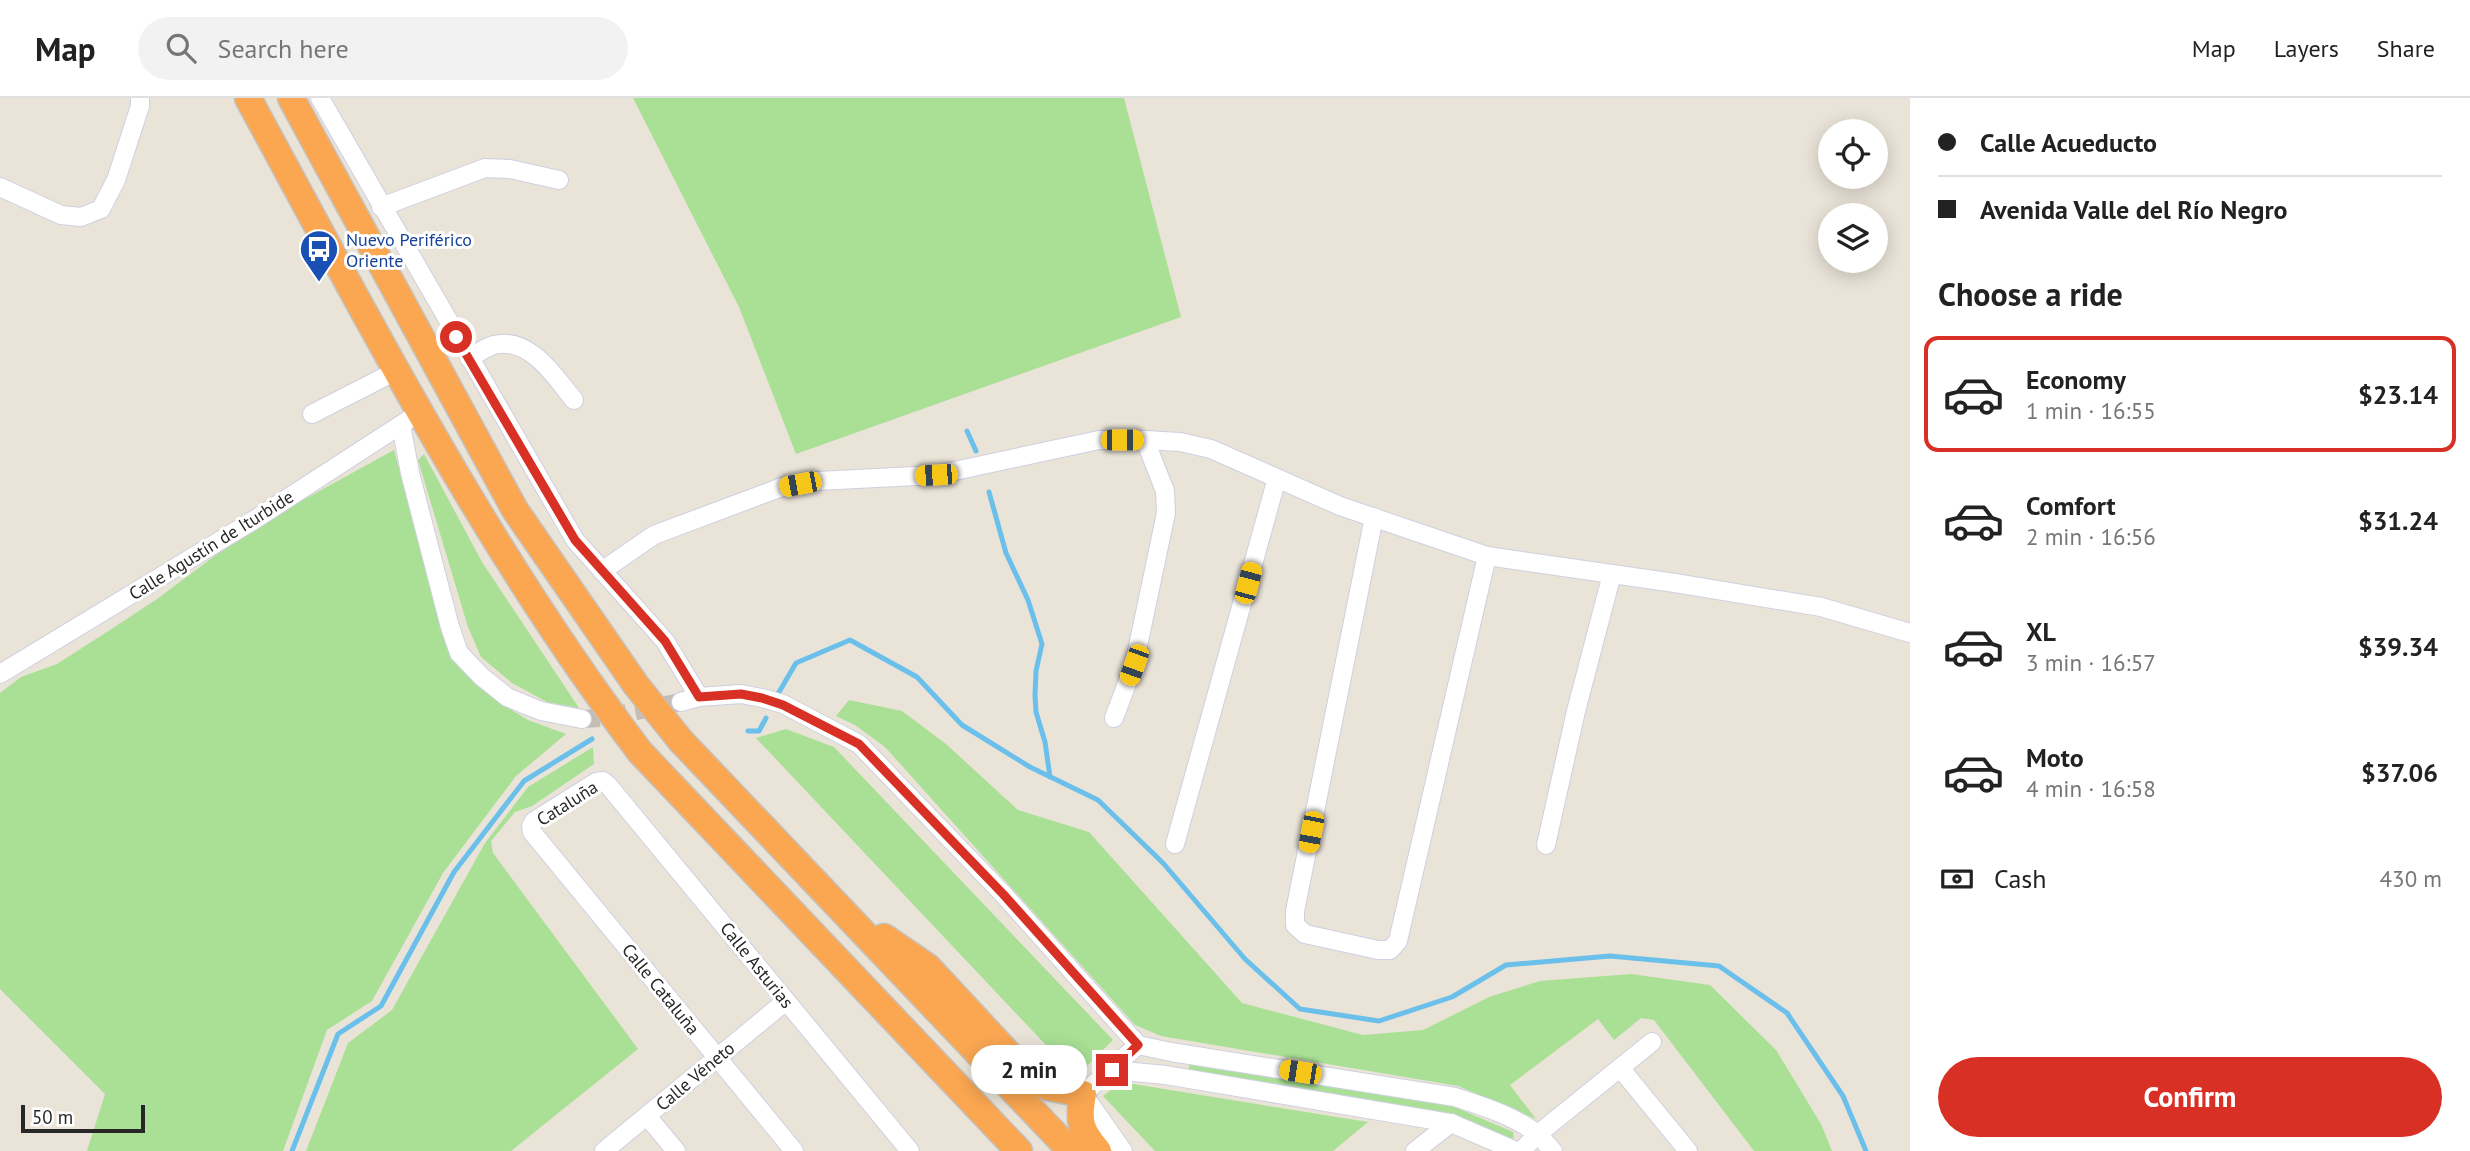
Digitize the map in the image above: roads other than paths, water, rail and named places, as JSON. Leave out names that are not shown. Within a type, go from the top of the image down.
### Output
[{"type":"highway","points":[[247,98],[396,371],[410,419],[488,530],[596,694],[640,752],[1019,1151]]},
{"type":"highway","points":[[291,98],[515,509],[636,685],[681,741],[1071,1151]]},
{"type":"highway","points":[[843,910],[928,967],[1031,1078],[1047,1087],[1083,1094],[1080,1125],[1098,1151]]},
{"type":"street","points":[[0,187],[61,215],[81,217],[101,209],[116,180],[140,106],[140,98]]},
{"type":"street","points":[[320,98],[575,540],[665,641],[699,697]]},
{"type":"street","points":[[381,207],[485,168],[510,169],[559,180]]},
{"type":"street","points":[[469,358],[495,345],[524,349],[537,356],[574,400]]},
{"type":"street","points":[[312,414],[396,371]]},
{"type":"street","points":[[410,419],[410,473],[459,653],[482,677],[507,697],[541,711],[582,719]]},
{"type":"street","name":"Calle Agustín de Iturbide","points":[[0,674],[254,520],[410,419]]},
{"type":"street","points":[[602,571],[654,535],[782,487],[817,481],[936,475],[1099,440],[1145,440],[1180,442],[1211,449],[1340,506],[1487,556],[1821,607],[1910,633]]},
{"type":"street","points":[[1114,718],[1134,665],[1166,513],[1164,491],[1145,440]]},
{"type":"street","points":[[1175,844],[1277,478]]},
{"type":"street","points":[[1374,517],[1295,911],[1295,925],[1305,934],[1378,950],[1390,950],[1398,942],[1487,556]]},
{"type":"street","points":[[1546,845],[1576,711],[1612,574]]},
{"type":"street","points":[[681,702],[699,697],[741,694],[762,698],[783,705],[859,744],[1003,894],[1138,1045],[1455,1097],[1485,1107],[1538,1135],[1553,1151]]},
{"type":"street","name":"Cataluña","points":[[531,826],[534,821],[596,782],[603,781]]},
{"type":"street","name":"Calle Asturias","points":[[603,781],[910,1151]]},
{"type":"street","name":"Calle Cataluña","points":[[531,826],[532,832],[794,1151]]},
{"type":"street","name":"Calle Véneto","points":[[604,1151],[786,1001]]},
{"type":"street","points":[[1112,1070],[1166,1075],[1451,1123],[1519,1151],[1652,1042]]},
{"type":"street","points":[[1123,1151],[1083,1094],[1138,1045]]},
{"type":"street","points":[[1166,1075],[1174,1069],[1171,1052]]},
{"type":"street","points":[[1621,1069],[1688,1151]]},
{"type":"street","points":[[647,1115],[676,1151]]},
{"type":"street","points":[[1415,1151],[1451,1123]]},
{"type":"waterway","points":[[967,431],[976,451]]},
{"type":"waterway","points":[[989,492],[1006,553],[1028,600],[1042,644],[1036,671],[1036,712],[1045,742],[1050,777]]},
{"type":"waterway","points":[[775,699],[796,663],[850,640],[917,677],[962,725],[1030,767],[1098,800],[1163,863],[1245,959],[1300,1009],[1379,1021],[1452,997],[1506,965],[1610,956],[1719,966],[1787,1013],[1843,1096],[1866,1151]]},
{"type":"waterway","points":[[748,731],[759,731],[766,718]]},
{"type":"waterway","points":[[292,1151],[338,1034],[381,1006],[454,872],[524,781],[592,739]]},
{"type":"tunnel","points":[[582,719],[602,718],[681,702]]},
{"type":"place","name":"Nuevo Periférico Oriente","points":[[319,283]]}]
